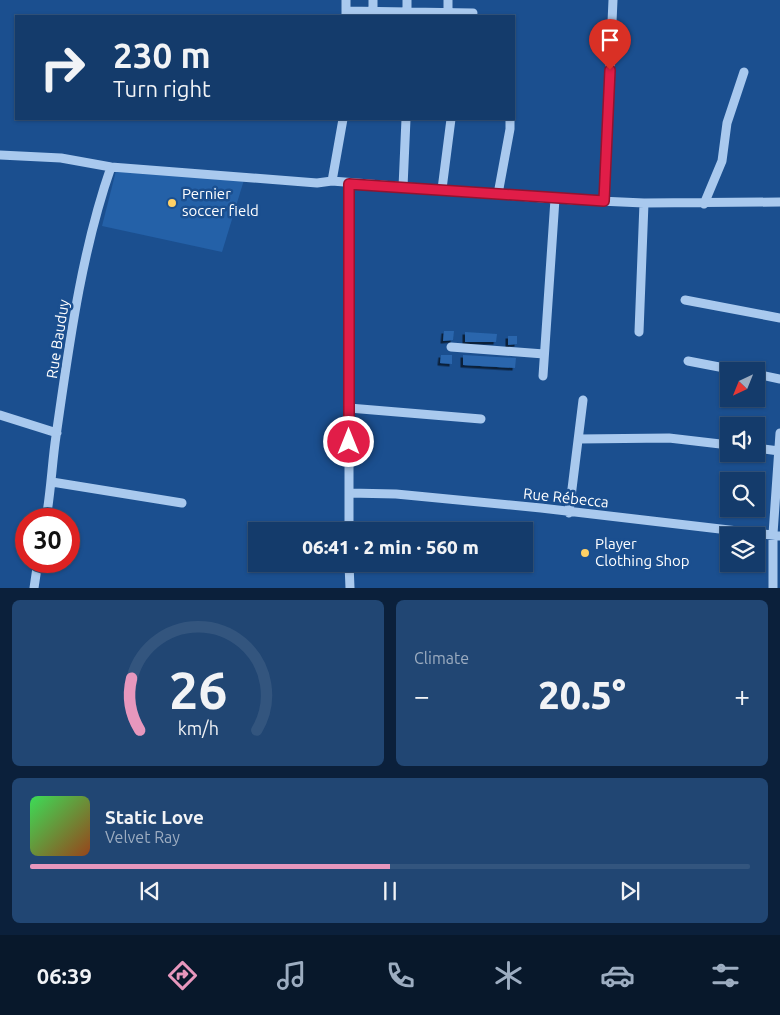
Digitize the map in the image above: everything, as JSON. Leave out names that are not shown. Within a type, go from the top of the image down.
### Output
[{"type":"street","points":[[346,0],[346,14],[373,10],[474,13]]},
{"type":"street","points":[[373,0],[373,10]]},
{"type":"street","points":[[407,0],[407,11]]},
{"type":"street","points":[[448,0],[448,13]]},
{"type":"street","points":[[604,201],[613,0]]},
{"type":"street","points":[[704,204],[722,161],[726,123],[744,72]]},
{"type":"street","points":[[332,181],[343,120]]},
{"type":"street","points":[[403,187],[406,120]]},
{"type":"street","points":[[442,190],[450,140],[451,120]]},
{"type":"street","points":[[498,194],[510,120]]},
{"type":"street","points":[[0,155],[61,158],[111,167],[317,183],[332,181],[349,184],[555,199],[704,204],[780,202]]},
{"type":"street","name":"Rue Bauduy","points":[[48,508],[56,433],[85,258],[111,167]]},
{"type":"street","points":[[349,184],[349,522]]},
{"type":"street","points":[[543,376],[555,199]]},
{"type":"street","points":[[639,332],[644,203]]},
{"type":"street","points":[[685,300],[780,318]]},
{"type":"street","points":[[451,347],[544,354]]},
{"type":"street","points":[[688,361],[720,367]]},
{"type":"street","points":[[765,376],[780,379]]},
{"type":"street","points":[[569,512],[583,400]]},
{"type":"street","points":[[349,408],[482,419]]},
{"type":"street","points":[[0,415],[56,433]]},
{"type":"street","points":[[776,582],[780,433]]},
{"type":"street","points":[[579,439],[669,438],[720,443]]},
{"type":"street","points":[[765,449],[779,451]]},
{"type":"street","points":[[52,482],[182,503]]},
{"type":"street","name":"Rue Rébecca","points":[[349,493],[396,494],[776,535]]},
{"type":"street","points":[[349,572],[350,588]]},
{"type":"street","points":[[34,588],[36,573]]},
{"type":"shaded area","name":"Pernier soccer field","points":[[116,171],[244,180],[222,252],[102,226]]},
{"type":"building","points":[[444,331],[454,331],[453,340],[443,341]]},
{"type":"building","points":[[465,332],[497,334],[496,342],[465,342]]},
{"type":"building","points":[[508,336],[517,336],[517,344],[508,345]]},
{"type":"building","points":[[441,355],[452,355],[452,364],[440,363]]},
{"type":"building","points":[[463,355],[516,358],[515,368],[463,365]]},
{"type":"place","name":"Pernier soccer field","points":[[172,203]]},
{"type":"place","name":"Player Clothing Shop","points":[[585,553]]},
{"type":"route","points":[[349,442],[349,184],[604,201],[604,165],[610,70]]}]
